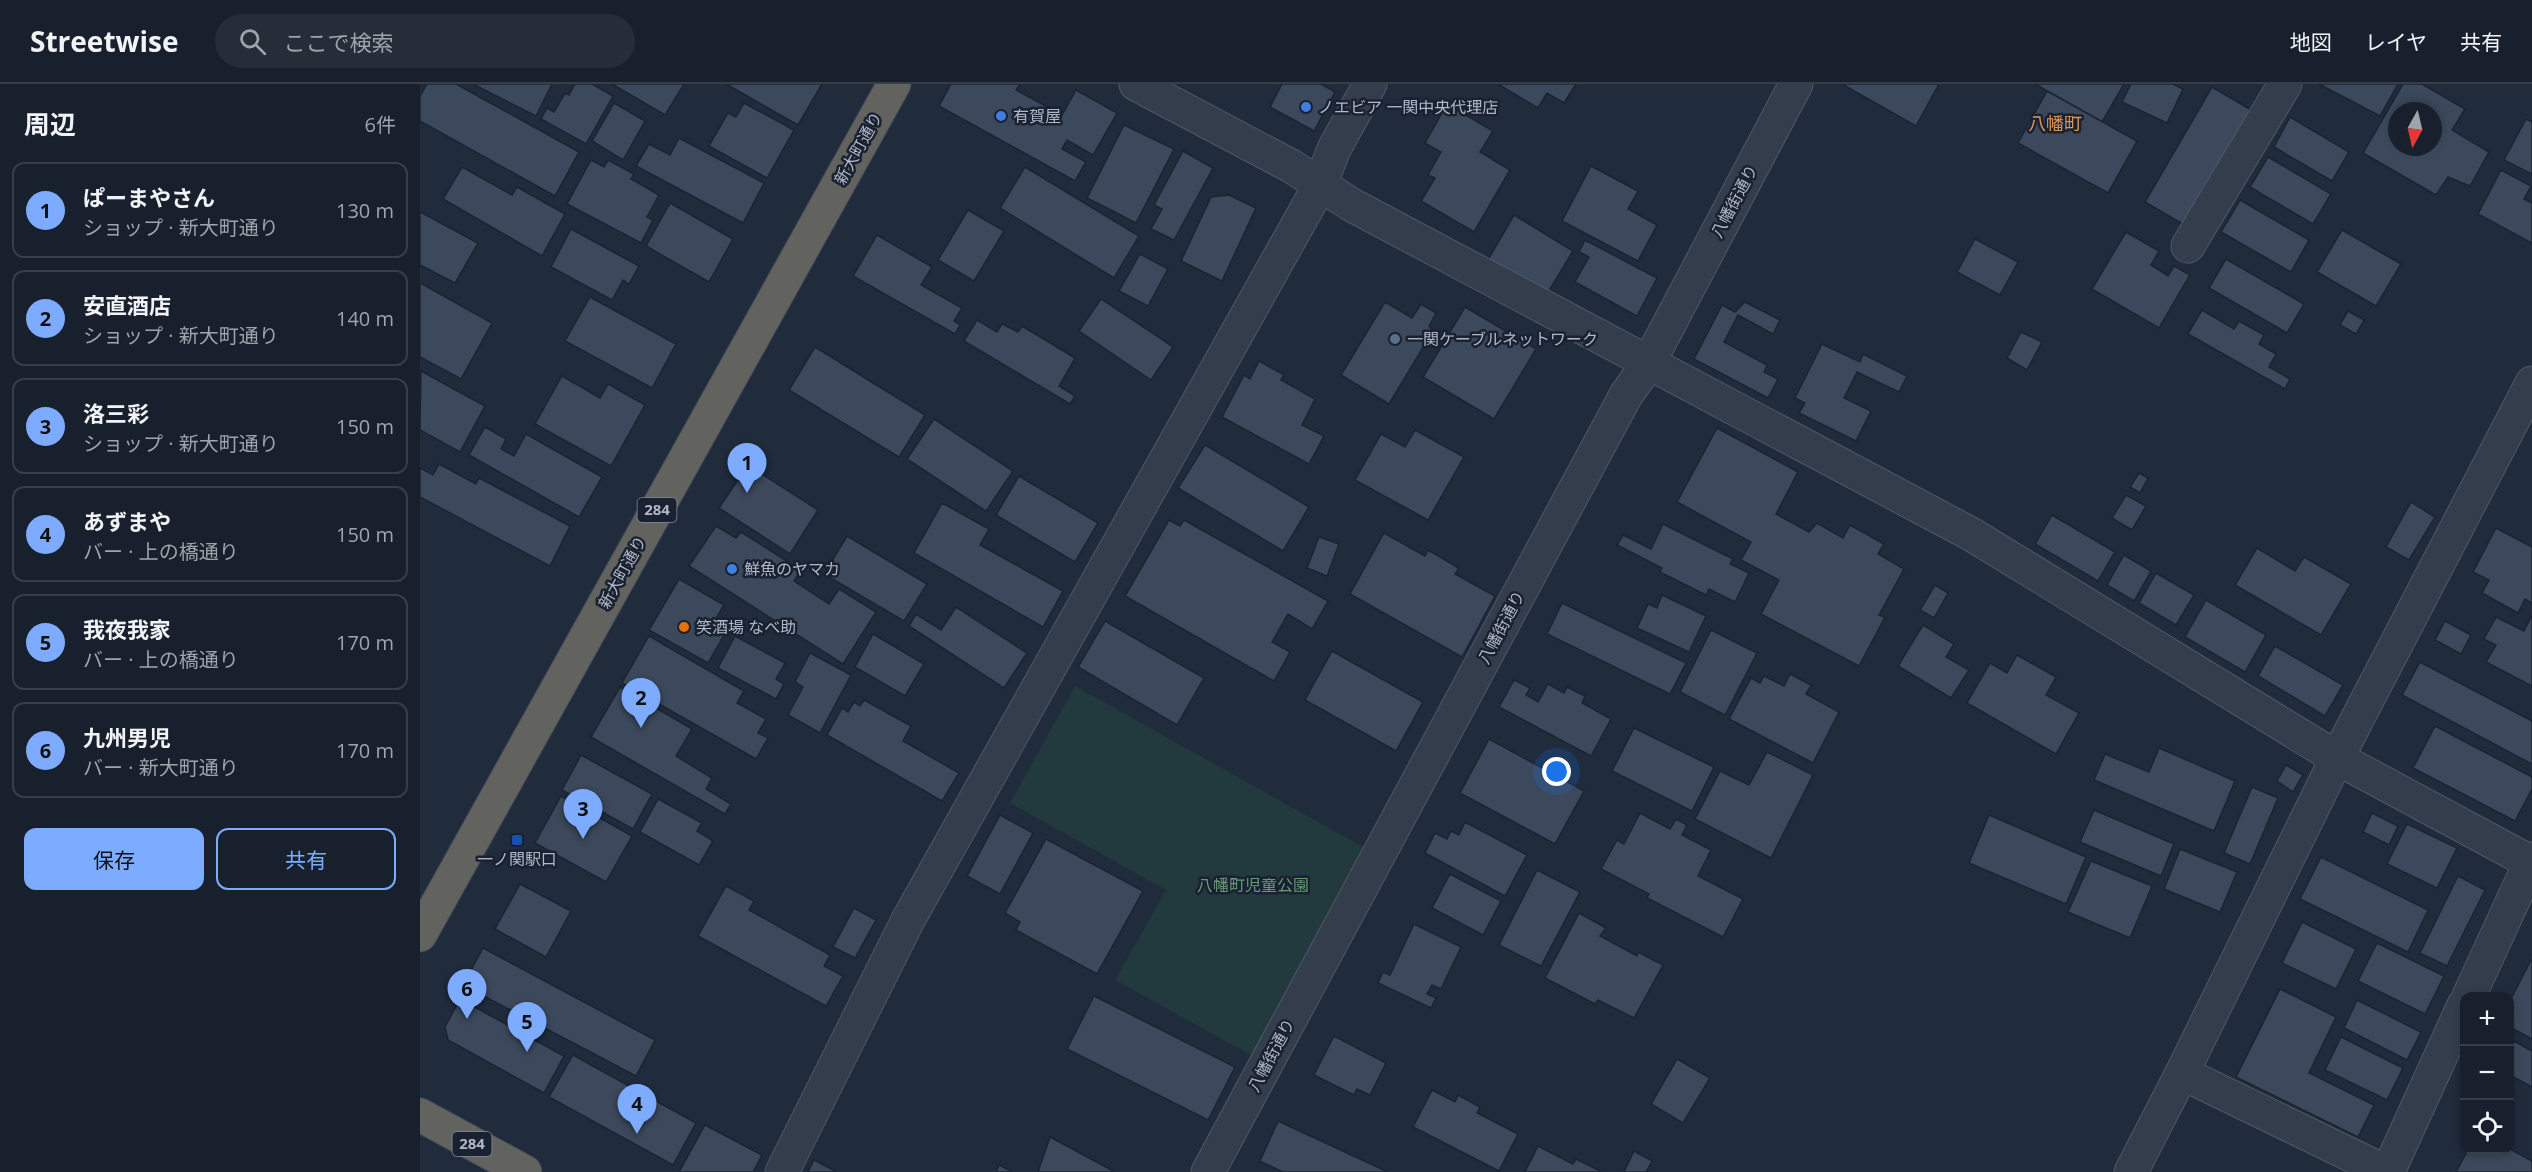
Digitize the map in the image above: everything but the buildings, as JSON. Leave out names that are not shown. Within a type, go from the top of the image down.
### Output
[{"type":"highway","name":"新大町通り","points":[[420,935],[894,84]]},
{"type":"highway","name":"284","points":[[420,1115],[525,1172]]},
{"type":"street","points":[[1136,84],[1291,166],[1352,205],[1971,534],[2337,758],[2531,861],[2471,992]]},
{"type":"street","points":[[782,1172],[908,920],[1320,185],[1334,149],[1370,84]]},
{"type":"street","name":"八幡街通り","points":[[1208,1172],[1626,395],[1648,364],[1796,84]]},
{"type":"street","points":[[2188,246],[2285,84]]},
{"type":"street","points":[[2131,1172],[2337,758],[2532,384]]},
{"type":"street","points":[[2182,1073],[2387,1172],[2460,1014]]},
{"type":"green space","name":"八幡町児童公園","points":[[1075,686],[1372,852],[1256,1058],[1115,980],[1166,890],[1010,803]]},
{"type":"place","name":"ノエビア 一関中央代理店","points":[[1306,107]]},
{"type":"place","name":"有賀屋","points":[[1001,116]]},
{"type":"place","name":"一関ケーブルネットワーク","points":[[1395,339]]},
{"type":"place","name":"ぱーまやさん","points":[[747,493]]},
{"type":"place","name":"鮮魚のヤマカ","points":[[732,569]]},
{"type":"place","name":"笑酒場 なべ助","points":[[684,627]]},
{"type":"place","name":"安直酒店","points":[[641,728]]},
{"type":"place","name":"洛三彩","points":[[583,839]]},
{"type":"place","name":"一ノ関駅口","points":[[517,840]]},
{"type":"place","name":"九州男児","points":[[467,1019]]},
{"type":"place","name":"我夜我家","points":[[527,1052]]},
{"type":"place","name":"あずまや","points":[[637,1134]]},
{"type":"district","name":"八幡町","points":[[2055,124]]}]
